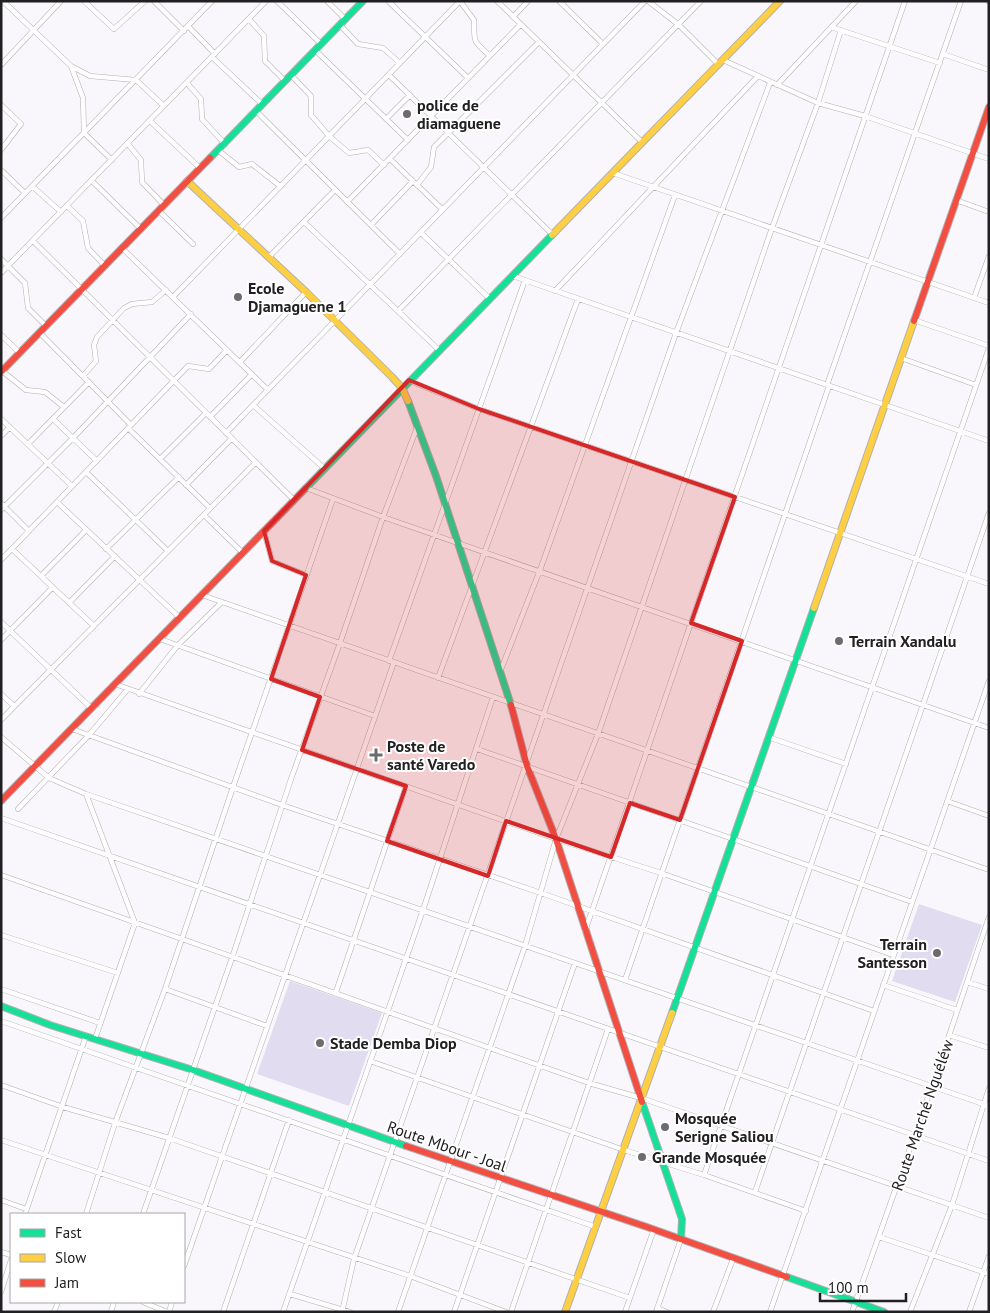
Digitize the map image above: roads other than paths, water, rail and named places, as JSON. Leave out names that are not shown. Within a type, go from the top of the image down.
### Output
[{"type":"main road","points":[[2,372],[363,1]]},
{"type":"main road","points":[[1,801],[780,1]]},
{"type":"main road","points":[[565,1312],[624,1150],[989,107]]},
{"type":"main road","points":[[187,181],[306,292],[402,388],[418,425],[445,501],[510,703],[527,766],[556,840],[585,932],[682,1219],[681,1239]]},
{"type":"main road","name":"Route Mbour - Joal","points":[[1,1006],[245,1088],[499,1179],[654,1229],[782,1277],[884,1312]]},
{"type":"street","points":[[3,1],[71,66],[90,76],[136,80],[164,106]]},
{"type":"street","points":[[1,64],[61,1]]},
{"type":"street","points":[[84,1],[114,29],[145,1]]},
{"type":"street","points":[[138,1],[139,8]]},
{"type":"street","points":[[154,1],[184,31]]},
{"type":"street","points":[[1,218],[212,1]]},
{"type":"street","points":[[1,273],[266,1]]},
{"type":"street","points":[[277,1],[321,44]]},
{"type":"street","points":[[327,1],[345,19]]},
{"type":"street","points":[[388,1],[468,78]]},
{"type":"street","points":[[173,297],[460,1],[474,20],[472,35],[474,40],[489,55]]},
{"type":"street","points":[[497,1],[642,142]]},
{"type":"street","points":[[513,17],[528,1]]},
{"type":"street","points":[[559,1],[603,44]]},
{"type":"street","points":[[398,311],[701,1]]},
{"type":"street","points":[[777,85],[856,1]]},
{"type":"street","points":[[585,932],[905,1]]},
{"type":"street","points":[[625,980],[870,262],[962,1]]},
{"type":"street","points":[[226,433],[572,74],[649,2],[679,24],[720,62],[818,103],[865,116],[989,159]]},
{"type":"street","points":[[249,19],[264,36],[265,61],[285,81]]},
{"type":"street","points":[[348,202],[521,24]]},
{"type":"street","points":[[340,25],[358,44],[383,48],[400,63]]},
{"type":"street","points":[[188,26],[262,104]]},
{"type":"street","points":[[831,27],[940,63]]},
{"type":"street","points":[[398,1312],[525,946],[556,840],[598,734],[772,228],[818,103],[841,30]]},
{"type":"street","points":[[418,186],[431,167],[434,147],[539,42]]},
{"type":"street","points":[[315,50],[408,140]]},
{"type":"street","points":[[943,54],[989,70]]},
{"type":"street","points":[[71,66],[83,98],[84,133],[112,160]]},
{"type":"street","points":[[291,75],[311,96],[311,115],[329,136],[346,152],[368,150],[384,165]]},
{"type":"street","points":[[389,75],[552,234]]},
{"type":"street","points":[[556,291],[757,77]]},
{"type":"street","points":[[187,83],[202,99],[201,116],[204,121],[224,143]]},
{"type":"street","points":[[342,1310],[354,1259],[371,1208],[396,1143],[676,333],[770,83]]},
{"type":"street","points":[[386,119],[410,95]]},
{"type":"street","points":[[1,105],[21,124],[1,150]]},
{"type":"street","points":[[256,111],[400,254]]},
{"type":"street","points":[[150,121],[200,168]]},
{"type":"street","points":[[128,144],[141,160],[142,182],[164,205]]},
{"type":"street","points":[[218,150],[240,167],[248,164],[255,165],[280,186]]},
{"type":"street","points":[[390,158],[442,210]]},
{"type":"street","points":[[1,170],[25,193]]},
{"type":"street","points":[[612,173],[989,303]]},
{"type":"street","points":[[92,181],[141,229]]},
{"type":"street","points":[[371,225],[413,181]]},
{"type":"street","points":[[32,186],[61,212]]},
{"type":"street","points":[[269,257],[335,190]]},
{"type":"street","points":[[500,672],[540,570],[630,317],[676,195]]},
{"type":"street","points":[[956,200],[989,212]]},
{"type":"street","points":[[67,206],[83,221],[88,248],[105,266]]},
{"type":"street","points":[[159,210],[192,244]]},
{"type":"street","points":[[304,222],[439,350]]},
{"type":"street","points":[[421,232],[489,298]]},
{"type":"street","points":[[33,241],[294,500]]},
{"type":"street","points":[[122,248],[268,390]]},
{"type":"street","points":[[974,298],[989,256]]},
{"type":"street","points":[[1,259],[25,283],[28,308],[46,326]]},
{"type":"street","points":[[512,275],[989,441]]},
{"type":"street","points":[[185,1263],[284,974],[357,769],[433,534],[524,280]]},
{"type":"street","points":[[83,376],[96,362],[94,345],[97,337],[128,305],[152,302],[166,290]]},
{"type":"street","points":[[240,362],[306,292]]},
{"type":"street","points":[[438,678],[578,299]]},
{"type":"street","points":[[30,531],[2,506],[73,438],[191,314]]},
{"type":"street","points":[[704,1175],[757,1026],[989,347],[914,320]]},
{"type":"street","points":[[40,333],[89,382],[160,459],[210,508]]},
{"type":"street","points":[[1,335],[20,353]]},
{"type":"street","points":[[1,560],[188,366],[209,369],[227,350]]},
{"type":"street","points":[[901,358],[976,384]]},
{"type":"street","points":[[2,372],[29,391],[48,393],[64,407]]},
{"type":"street","points":[[160,459],[252,374]]},
{"type":"street","points":[[409,380],[479,409],[989,584]]},
{"type":"street","points":[[28,444],[89,382]]},
{"type":"street","points":[[253,405],[324,468]]},
{"type":"street","points":[[1,419],[72,486]]},
{"type":"street","points":[[53,419],[97,461]]},
{"type":"street","points":[[143,1213],[233,955],[282,805],[383,517],[418,425]]},
{"type":"street","points":[[1,436],[10,427]]},
{"type":"street","points":[[186,485],[232,438]]},
{"type":"street","points":[[1,720],[256,462]]},
{"type":"street","points":[[86,472],[168,551]]},
{"type":"street","points":[[106,549],[178,477]]},
{"type":"street","points":[[306,488],[383,517],[540,570],[989,728]]},
{"type":"street","points":[[86,1213],[115,1123],[165,990],[181,938],[333,499]]},
{"type":"street","points":[[57,502],[179,617]]},
{"type":"street","points":[[755,1192],[989,513]]},
{"type":"street","points":[[204,515],[242,552]]},
{"type":"street","points":[[41,576],[86,530]]},
{"type":"street","points":[[264,531],[272,562],[306,575]]},
{"type":"street","points":[[12,549],[94,626]]},
{"type":"street","points":[[69,603],[114,556]]},
{"type":"street","points":[[1,640],[52,588]]},
{"type":"street","points":[[200,595],[989,870]]},
{"type":"street","points":[[139,694],[178,645],[222,602]]},
{"type":"street","points":[[1,622],[91,708]]},
{"type":"street","points":[[159,638],[375,716]]},
{"type":"street","points":[[770,1312],[824,1161],[893,955],[989,681]]},
{"type":"street","points":[[115,684],[127,690],[556,840],[662,874],[893,955]]},
{"type":"street","points":[[18,809],[89,735],[127,690]]},
{"type":"street","points":[[1,694],[14,706]]},
{"type":"street","points":[[283,1312],[423,910],[456,804],[477,749],[493,697]]},
{"type":"street","points":[[72,729],[282,805],[541,893],[694,949],[824,992],[874,1011]]},
{"type":"street","points":[[1,736],[34,767],[49,778],[86,794],[986,1105]]},
{"type":"street","points":[[768,737],[846,764]]},
{"type":"street","points":[[477,749],[577,786],[680,820],[912,902]]},
{"type":"street","points":[[336,992],[406,786]]},
{"type":"street","points":[[86,794],[135,923],[95,1039]]},
{"type":"street","points":[[947,801],[989,816]]},
{"type":"street","points":[[1,818],[989,1162]]},
{"type":"street","points":[[1,875],[135,923],[233,955],[435,1029],[897,1185],[989,1218]]},
{"type":"street","name":"Route Marché Nguéléw","points":[[852,1312],[987,929],[989,917]]},
{"type":"street","points":[[1,935],[118,973]]},
{"type":"street","points":[[454,1312],[575,963]]},
{"type":"street","points":[[967,982],[989,989]]},
{"type":"street","points":[[883,985],[958,1010]]},
{"type":"street","points":[[1,989],[100,1023]]},
{"type":"street","points":[[165,990],[267,1026]]},
{"type":"street","points":[[1,1021],[344,1138],[446,1175],[495,1190],[596,1227]]},
{"type":"street","points":[[511,1312],[608,1029]]},
{"type":"street","points":[[949,1034],[989,1048]]},
{"type":"street","points":[[1,1200],[25,1212],[63,1107],[86,1036]]},
{"type":"street","points":[[370,1061],[624,1150],[755,1192],[806,1211]]},
{"type":"street","points":[[1,1084],[63,1107],[169,1138],[272,1173],[630,1298]]},
{"type":"street","points":[[910,1312],[952,1204],[967,1154],[986,1105],[989,1088]]},
{"type":"street","points":[[223,1312],[289,1120]]},
{"type":"street","points":[[1,1140],[99,1174],[152,1189],[354,1259],[410,1276],[506,1312]]},
{"type":"street","points":[[625,1312],[654,1229]]},
{"type":"street","points":[[879,1237],[989,1274]]},
{"type":"street","points":[[667,1312],[657,1310],[681,1239]]},
{"type":"street","points":[[969,1312],[989,1256]]},
{"type":"street","points":[[713,1312],[733,1259]]},
{"type":"street","points":[[1,1292],[10,1263]]},
{"type":"street","points":[[290,1294],[350,1312]]},
{"type":"street","points":[[146,1303],[168,1312]]},
{"type":"place","name":"police de diamaguene","points":[[407,114]]},
{"type":"place","name":"Ecole Djamaguene 1","points":[[238,297]]},
{"type":"place","name":"Terrain Xandalu","points":[[839,641]]},
{"type":"place","name":"Poste de santé Varedo","points":[[376,755]]},
{"type":"place","name":"Terrain Santesson","points":[[937,953]]},
{"type":"place","name":"Stade Demba Diop","points":[[320,1043]]},
{"type":"place","name":"Mosquée Serigne Saliou","points":[[665,1127]]},
{"type":"place","name":"Grande Mosquée","points":[[642,1157]]}]
